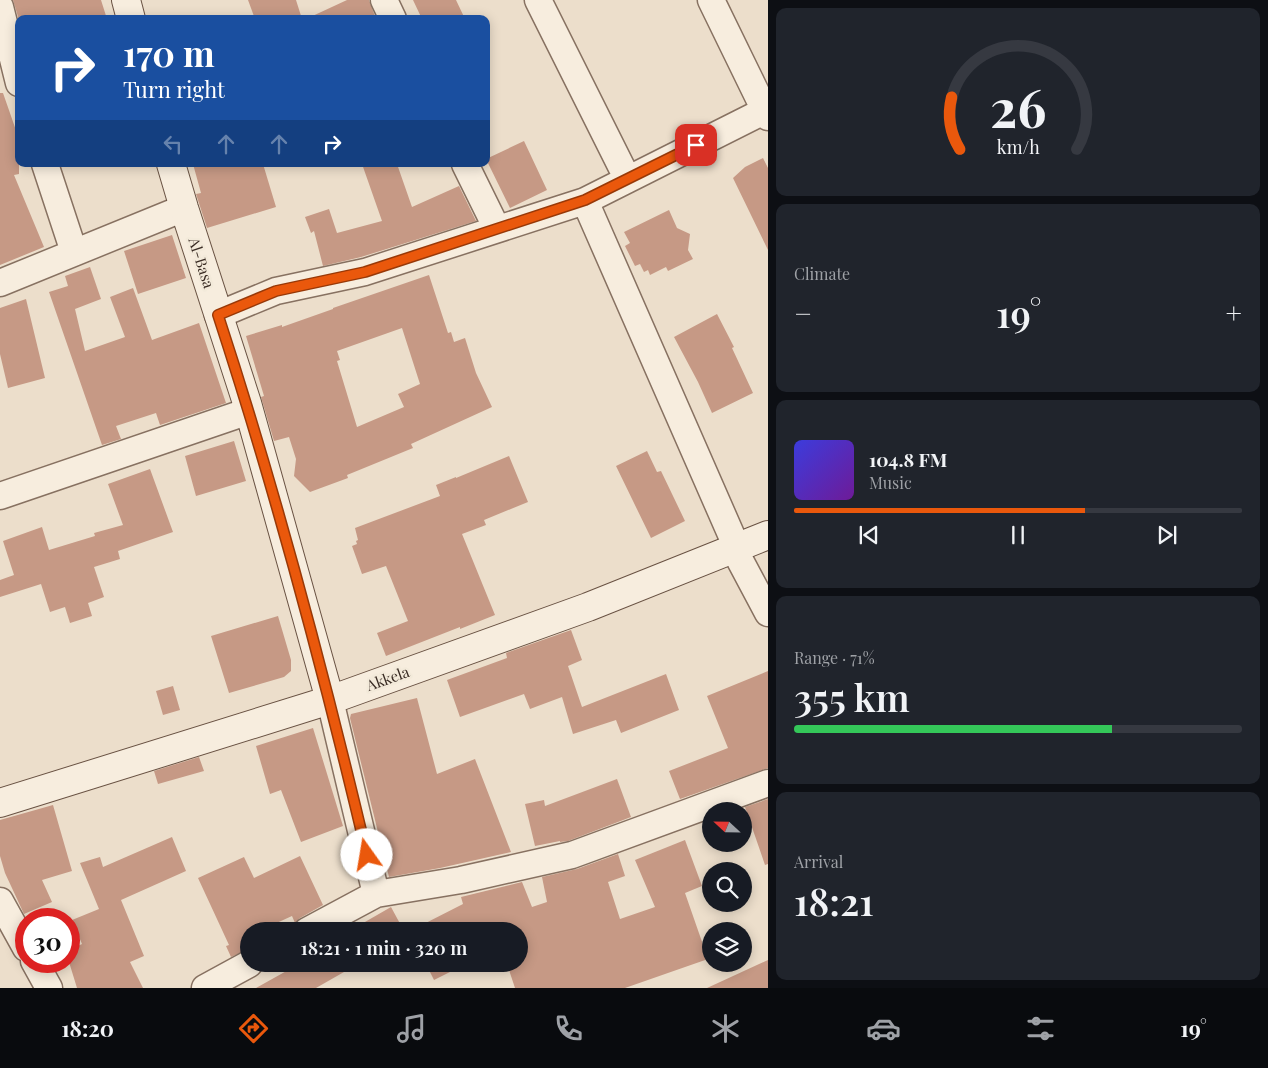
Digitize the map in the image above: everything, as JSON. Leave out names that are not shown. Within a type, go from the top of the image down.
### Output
[{"type":"street","points":[[126,0],[130,15]]},
{"type":"street","points":[[384,0],[391,15]]},
{"type":"street","points":[[538,0],[627,178]]},
{"type":"street","points":[[218,315],[276,291],[365,272],[585,200],[627,178],[767,112],[711,0]]},
{"type":"street","points":[[0,7],[11,75]]},
{"type":"street","points":[[46,167],[74,252]]},
{"type":"street","name":"Al-Basa","points":[[173,167],[248,411],[330,700],[376,894]]},
{"type":"street","points":[[466,167],[497,229]]},
{"type":"street","points":[[585,200],[736,548],[768,613]]},
{"type":"street","points":[[0,283],[184,208]]},
{"type":"street","points":[[0,496],[248,411]]},
{"type":"street","name":"Akkela","points":[[0,802],[330,700],[588,607],[768,535]]},
{"type":"street","points":[[325,922],[376,894],[461,880],[572,855],[768,783]]},
{"type":"street","points":[[0,901],[15,928]]},
{"type":"street","points":[[205,988],[240,969]]},
{"type":"street","points":[[41,973],[49,988]]},
{"type":"building","points":[[13,0],[101,0],[106,15],[18,15]]},
{"type":"building","points":[[248,0],[296,0],[301,15],[254,15]]},
{"type":"building","points":[[347,0],[369,0],[375,15],[315,15]]},
{"type":"building","points":[[413,0],[456,0],[463,15],[420,15]]},
{"type":"building","points":[[0,93],[3,93],[15,128],[15,167],[19,167],[19,174],[14,175],[44,247],[0,265]]},
{"type":"building","points":[[524,141],[547,190],[510,208],[490,167],[490,157]]},
{"type":"building","points":[[763,158],[768,168],[768,250],[733,178],[745,167]]},
{"type":"building","points":[[194,167],[264,167],[276,207],[207,228],[196,194],[201,193]]},
{"type":"building","points":[[363,167],[398,167],[412,207],[459,186],[476,221],[361,257],[323,266],[314,231],[311,233],[305,217],[329,209],[337,233],[382,221]]},
{"type":"building","points":[[669,210],[677,228],[690,234],[688,250],[693,259],[668,271],[666,267],[650,275],[648,270],[644,272],[640,264],[635,266],[625,246],[630,243],[624,232]]},
{"type":"building","points":[[172,235],[186,278],[138,294],[124,251]]},
{"type":"building","points":[[90,267],[101,299],[75,309],[85,351],[125,337],[110,297],[133,288],[152,340],[199,323],[226,403],[160,425],[156,413],[116,426],[121,439],[102,445],[49,292],[68,286],[65,276]]},
{"type":"building","points":[[429,275],[448,333],[451,332],[454,342],[465,338],[476,373],[492,407],[411,444],[413,448],[347,475],[348,478],[310,492],[294,476],[296,459],[289,437],[274,441],[261,397],[264,396],[246,336],[282,325],[282,327]],"holes":[[[402,328],[420,384],[398,394],[404,407],[357,427],[337,361],[340,360],[337,351]]]},
{"type":"building","points":[[26,299],[45,378],[8,388],[0,354],[0,308]]},
{"type":"building","points":[[717,314],[734,347],[732,348],[753,393],[712,413],[674,337]]},
{"type":"building","points":[[234,441],[246,481],[196,496],[185,456]]},
{"type":"building","points":[[647,451],[657,472],[661,471],[685,521],[651,538],[616,466]]},
{"type":"building","points":[[509,456],[528,502],[484,520],[486,525],[462,534],[495,615],[386,656],[377,633],[408,621],[386,566],[362,574],[352,546],[357,544],[356,541],[358,540],[355,528],[440,496],[436,485]]},
{"type":"building","points":[[150,469],[173,532],[118,551],[120,559],[94,567],[104,597],[88,603],[92,616],[70,623],[65,607],[50,612],[41,584],[0,597],[0,580],[14,575],[3,541],[42,527],[49,550],[95,536],[94,533],[123,525],[108,484]]},
{"type":"building","points":[[278,616],[291,660],[291,671],[284,677],[229,693],[211,636]]},
{"type":"building","points":[[571,630],[582,660],[568,666],[582,707],[666,674],[679,710],[621,733],[616,720],[573,734],[562,697],[530,709],[524,694],[460,717],[447,680],[507,658],[506,653]]},
{"type":"building","points":[[768,671],[768,768],[680,799],[669,771],[728,748],[707,696]]},
{"type":"building","points":[[173,686],[180,710],[163,715],[156,691]]},
{"type":"building","points":[[417,698],[437,774],[475,759],[511,852],[389,877],[350,718],[351,714]]},
{"type":"building","points":[[313,728],[343,826],[301,842],[281,790],[270,794],[256,746]]},
{"type":"building","points":[[199,757],[204,771],[158,784],[154,771]]},
{"type":"building","points":[[617,779],[631,817],[568,841],[535,846],[525,804],[544,800],[545,806]]},
{"type":"building","points":[[768,799],[768,864],[765,865],[752,827],[752,805]]},
{"type":"building","points":[[53,805],[72,871],[42,880],[52,902],[38,908],[21,908],[5,873],[0,856],[0,820]]},
{"type":"building","points":[[172,837],[186,871],[121,900],[144,956],[130,962],[143,988],[77,988],[72,973],[80,973],[80,945],[82,944],[80,939],[80,917],[99,909],[80,863],[100,857],[103,867]]},
{"type":"building","points":[[685,840],[702,886],[685,893],[702,942],[702,961],[625,988],[515,988],[510,972],[528,972],[528,922],[428,922],[463,904],[461,897],[522,882],[532,907],[547,902],[542,877],[577,869],[618,854],[625,876],[608,882],[620,919],[655,907],[635,860]]},
{"type":"building","points":[[300,856],[323,905],[296,922],[292,916],[279,922],[240,922],[240,953],[231,957],[226,946],[229,945],[198,878],[244,857],[254,878]]},
{"type":"building","points":[[391,907],[399,922],[365,922]]},
{"type":"building","points":[[768,960],[768,988],[707,988],[742,972],[752,972],[752,967]]},
{"type":"building","points":[[285,972],[344,972],[316,988],[256,988]]},
{"type":"building","points":[[430,972],[450,972],[434,980]]},
{"type":"route","points":[[367,855],[330,700],[247,403],[218,315],[276,291],[365,272],[585,200],[696,145]]}]
